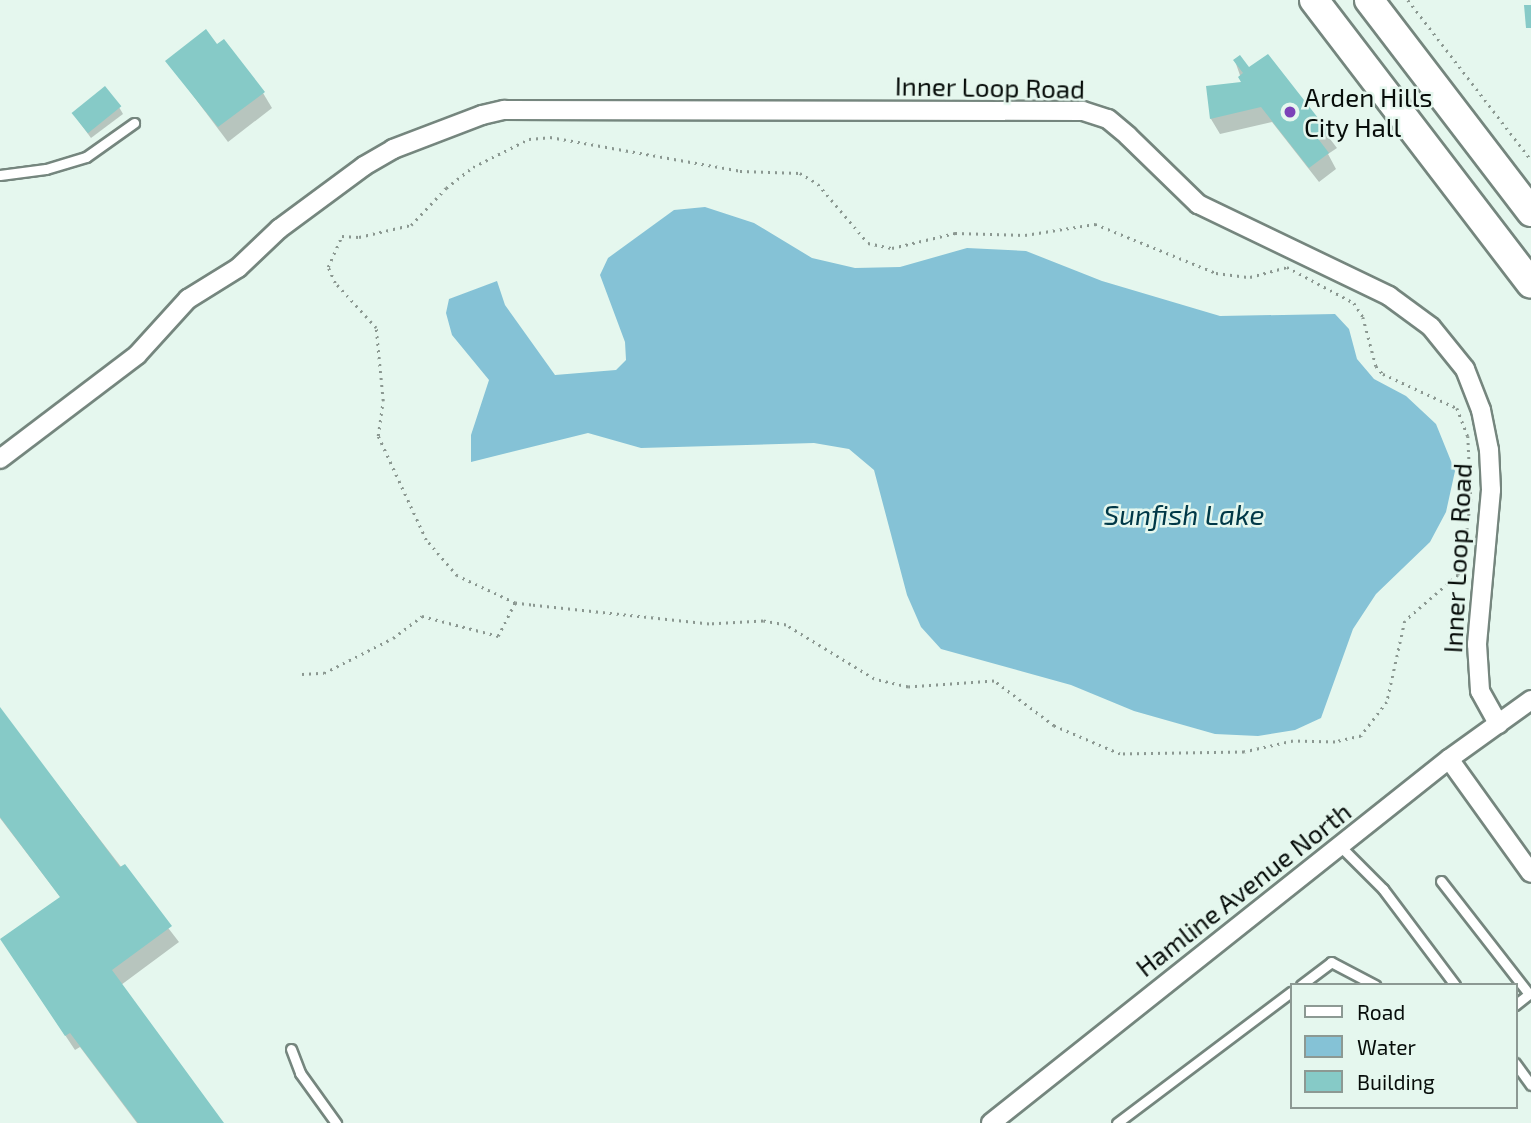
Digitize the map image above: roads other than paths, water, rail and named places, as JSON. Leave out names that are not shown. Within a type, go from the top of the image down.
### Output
[{"type":"main road","points":[[1314,0],[1531,284]]},
{"type":"main road","points":[[1369,0],[1531,212]]},
{"type":"street","name":"Inner Loop Road","points":[[0,459],[130,361],[188,299],[238,268],[279,229],[364,166],[393,149],[504,110],[1083,111],[1108,119],[1198,204],[1389,296],[1431,327],[1465,369],[1481,410],[1489,450],[1491,490],[1477,644],[1480,691],[1498,724]]},
{"type":"street","name":"Hamline Avenue North","points":[[991,1123],[1450,759],[1531,700]]},
{"type":"street","points":[[1450,759],[1531,873]]},
{"type":"lane","points":[[0,176],[46,169],[86,157],[134,123]]},
{"type":"lane","points":[[1340,846],[1383,889],[1450,983]]},
{"type":"lane","points":[[1441,881],[1529,994],[1517,1003]]},
{"type":"lane","points":[[1304,983],[1331,962],[1371,983]]},
{"type":"lane","points":[[1116,1123],[1290,993]]},
{"type":"lane","points":[[291,1049],[300,1073],[336,1123]]},
{"type":"lane","points":[[1517,1066],[1531,1085]]},
{"type":"water","name":"Sunfish Lake","points":[[705,207],[754,223],[812,258],[855,268],[900,267],[967,248],[1026,251],[1102,281],[1220,316],[1335,314],[1349,329],[1357,359],[1374,379],[1406,396],[1436,424],[1455,471],[1446,512],[1430,542],[1376,594],[1353,629],[1321,718],[1295,730],[1258,736],[1215,734],[1134,711],[1071,685],[941,649],[921,627],[907,595],[874,470],[849,449],[814,443],[641,448],[588,433],[471,462],[471,435],[489,380],[452,335],[446,313],[449,299],[497,281],[505,305],[555,375],[616,370],[626,360],[625,342],[600,275],[608,258],[674,210]]},
{"type":"place","name":"Arden Hills City Hall","points":[[1290,112]]}]
